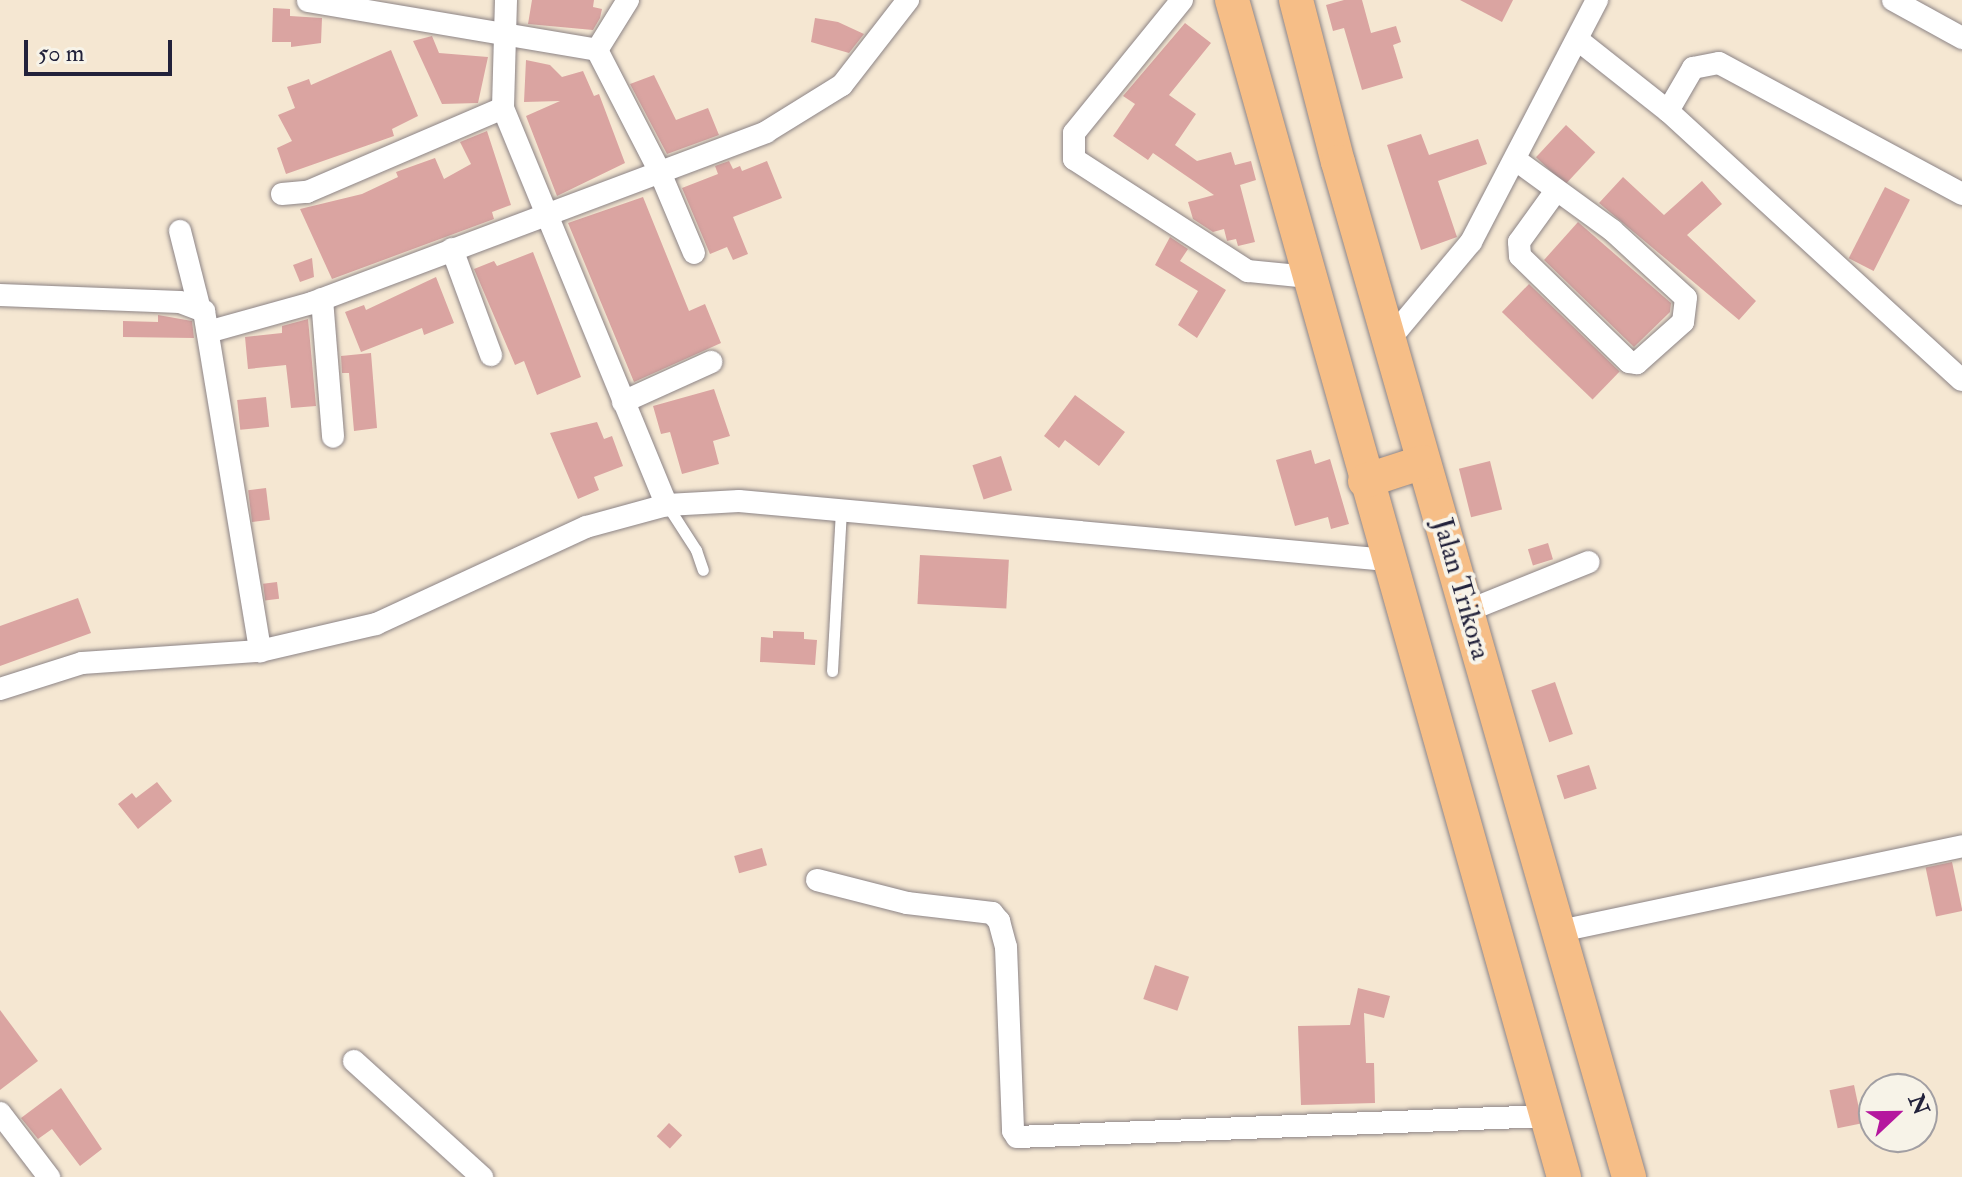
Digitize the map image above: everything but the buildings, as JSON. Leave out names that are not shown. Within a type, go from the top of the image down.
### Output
[{"type":"main road","points":[[1232,0],[1387,560],[1564,1177]]},
{"type":"main road","name":"Jalan Trikora","points":[[1296,0],[1423,462],[1629,1177]]},
{"type":"main road","points":[[1365,481],[1423,462]]},
{"type":"street","points":[[506,0],[503,108],[543,213],[667,505]]},
{"type":"street","points":[[597,50],[628,0]]},
{"type":"street","points":[[208,332],[322,299],[543,213],[766,132],[842,85],[908,0]]},
{"type":"street","points":[[1182,0],[1074,133],[1074,159],[1248,271],[1308,277]]},
{"type":"street","points":[[1389,340],[1471,242],[1597,0]]},
{"type":"street","points":[[1893,0],[1962,38]]},
{"type":"street","points":[[308,1],[504,31],[597,50]]},
{"type":"street","points":[[1578,40],[1668,111],[1962,380]]},
{"type":"street","points":[[597,50],[659,170],[694,253]]},
{"type":"street","points":[[1668,111],[1693,68],[1719,63],[1962,194]]},
{"type":"street","points":[[282,194],[307,192],[503,108]]},
{"type":"street","points":[[1516,160],[1555,192],[1612,230],[1686,298],[1683,322],[1637,363],[1629,362],[1520,256],[1519,242],[1555,192]]},
{"type":"street","points":[[180,231],[208,332],[260,651]]},
{"type":"street","points":[[452,249],[491,355]]},
{"type":"street","points":[[0,295],[199,306]]},
{"type":"street","points":[[322,299],[333,437]]},
{"type":"street","points":[[623,402],[711,362]]},
{"type":"street","points":[[0,689],[82,663],[260,651],[376,624],[586,527],[667,505],[739,501],[1387,560]]},
{"type":"street","points":[[1467,611],[1589,562]]},
{"type":"street","points":[[1560,931],[1962,846]]},
{"type":"street","points":[[817,880],[907,903],[992,913],[999,921],[1006,947],[1013,1131],[1017,1137],[1547,1116]]},
{"type":"street","points":[[354,1061],[482,1177]]},
{"type":"street","points":[[0,1113],[49,1177]]},
{"type":"lane","points":[[667,505],[703,570]]},
{"type":"lane","points":[[832,671],[841,510]]}]
